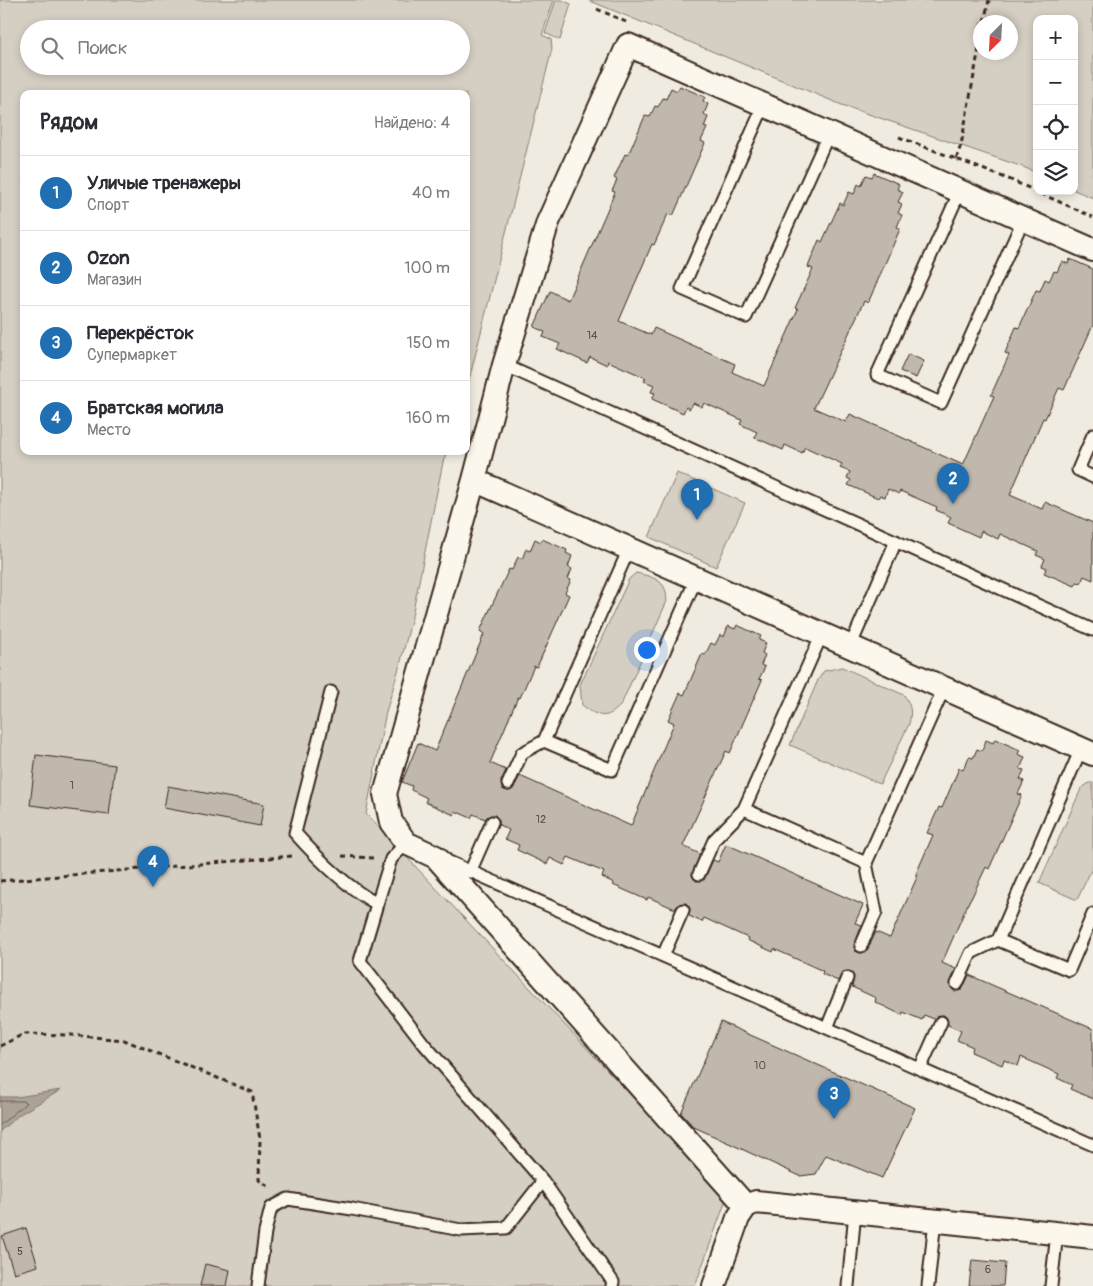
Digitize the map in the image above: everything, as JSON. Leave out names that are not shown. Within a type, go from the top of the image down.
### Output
[{"type":"street","points":[[746,1206],[436,857],[398,851],[385,794],[474,480],[504,365],[548,222],[628,45],[1093,250]]},
{"type":"street","points":[[474,480],[1087,752]]},
{"type":"street","points":[[714,1286],[738,1218],[746,1206],[756,1202],[1093,1237]]},
{"type":"lane","points":[[764,105],[682,288],[746,317],[829,133]]},
{"type":"lane","points":[[960,191],[878,375],[904,387],[941,403],[1023,220]]},
{"type":"lane","points":[[504,365],[1093,630]]},
{"type":"lane","points":[[1093,435],[1078,470],[1093,477]]},
{"type":"lane","points":[[850,647],[896,541]]},
{"type":"lane","points":[[508,784],[522,753],[544,741],[629,549]]},
{"type":"lane","points":[[544,741],[612,770],[696,579]]},
{"type":"lane","points":[[699,874],[714,840],[744,809],[822,634]]},
{"type":"lane","points":[[861,946],[876,912],[866,863],[944,688]]},
{"type":"lane","points":[[331,692],[295,833],[314,854],[360,895],[377,904]]},
{"type":"lane","points":[[957,984],[971,953],[998,940],[1087,752]]},
{"type":"lane","points":[[744,809],[866,863]]},
{"type":"lane","points":[[470,872],[492,822]]},
{"type":"lane","points":[[398,851],[377,904],[360,961],[424,1044],[543,1181],[613,1282],[612,1286]]},
{"type":"lane","points":[[436,857],[1093,1145]]},
{"type":"lane","points":[[663,956],[683,910]]},
{"type":"lane","points":[[998,940],[1069,970],[1093,914]]},
{"type":"lane","points":[[827,1028],[847,978]]},
{"type":"lane","points":[[920,1069],[941,1022]]},
{"type":"lane","points":[[258,1286],[265,1232],[271,1208],[288,1199],[352,1208],[461,1230],[506,1228],[543,1181]]},
{"type":"lane","points":[[848,1286],[855,1212]]},
{"type":"lane","points":[[928,1286],[935,1220]]},
{"type":"lane","points":[[1051,1286],[1057,1233]]},
{"type":"path","points":[[986,15],[989,0]]},
{"type":"path","points":[[956,159],[961,145],[977,60]]},
{"type":"path","points":[[0,881],[314,854],[398,851]]},
{"type":"path","points":[[0,1046],[24,1034],[71,1035],[124,1040],[252,1092],[260,1139],[259,1180],[288,1199]]},
{"type":"shaded area","points":[[0,0],[554,0],[542,35],[551,39],[552,49],[470,376],[470,90],[20,90],[20,455],[446,455],[411,621],[386,712],[366,814],[727,1197],[695,1286],[0,1286]]},
{"type":"shaded area","points":[[556,0],[562,0],[571,4],[560,40],[545,33]]},
{"type":"shaded area","points":[[588,0],[1093,0],[1093,198],[1078,192],[1078,15],[1033,15],[1033,171],[842,105]]},
{"type":"shaded area","points":[[677,473],[745,503],[716,567],[649,537]]},
{"type":"shaded area","points":[[636,573],[660,582],[666,590],[667,601],[621,705],[611,713],[602,716],[582,705],[580,685],[629,579]]},
{"type":"shaded area","points":[[842,667],[904,695],[909,705],[911,712],[909,724],[880,784],[790,745],[818,680],[824,671]]},
{"type":"shaded area","points":[[1089,783],[1093,783],[1093,866],[1077,900],[1039,883],[1081,789]]},
{"type":"water","points":[[61,1090],[20,1114],[0,1131],[0,1097],[17,1097]]},
{"type":"building","points":[[680,86],[705,97],[703,101],[708,104],[704,114],[708,117],[704,127],[707,128],[701,141],[705,143],[673,216],[668,214],[654,245],[652,244],[619,321],[651,335],[654,328],[735,364],[732,372],[764,386],[798,309],[795,308],[813,269],[808,267],[819,240],[822,242],[840,203],[843,205],[849,192],[854,194],[858,184],[861,186],[866,175],[872,177],[874,173],[899,184],[897,189],[903,192],[898,202],[902,204],[898,213],[902,215],[897,227],[900,229],[868,303],[864,301],[814,408],[846,422],[850,414],[963,465],[994,396],[991,395],[1009,355],[1005,353],[1016,327],[1019,328],[1036,290],[1040,291],[1045,279],[1049,281],[1054,271],[1057,272],[1062,261],[1068,264],[1070,259],[1093,269],[1093,325],[1064,390],[1059,388],[1045,419],[1043,418],[1010,495],[1042,509],[1045,502],[1093,523],[1093,580],[1084,576],[1081,583],[1077,582],[1075,586],[1044,573],[1047,568],[1042,566],[1045,559],[1036,555],[1038,551],[1000,534],[998,539],[981,531],[979,537],[948,523],[951,517],[936,510],[937,507],[900,491],[899,494],[888,489],[885,497],[880,495],[878,498],[848,485],[851,480],[847,478],[850,472],[840,468],[842,464],[805,447],[802,453],[785,445],[783,450],[754,437],[757,432],[740,424],[742,420],[704,403],[702,407],[693,403],[690,409],[686,407],[683,413],[652,399],[655,393],[651,392],[654,385],[644,381],[646,378],[608,361],[607,365],[590,357],[587,363],[557,349],[560,344],[543,337],[545,332],[534,327],[550,291],[568,300],[615,192],[612,191],[617,180],[614,178],[625,154],[628,155],[645,116],[650,117],[655,106],[658,107],[663,98],[666,99],[671,88],[677,91]]},
{"type":"building","points":[[908,354],[924,361],[916,378],[900,371]]},
{"type":"building","points":[[535,539],[541,542],[542,539],[567,550],[566,553],[572,556],[568,567],[572,569],[568,579],[571,580],[565,593],[569,595],[537,667],[534,666],[520,698],[518,697],[490,763],[506,770],[501,781],[502,789],[512,790],[520,776],[631,826],[674,723],[668,720],[680,693],[684,695],[702,654],[705,655],[711,643],[715,645],[720,635],[724,637],[728,626],[735,629],[737,625],[761,636],[759,640],[766,643],[762,653],[765,655],[761,665],[765,667],[759,679],[762,680],[730,753],[726,751],[683,846],[700,854],[692,875],[696,881],[704,880],[713,860],[718,862],[726,844],[863,905],[855,923],[862,925],[854,946],[855,951],[861,953],[868,949],[876,932],[890,938],[918,875],[916,874],[933,835],[927,833],[939,807],[942,808],[959,768],[963,770],[969,757],[973,758],[977,749],[982,751],[986,740],[993,743],[995,739],[1020,750],[1018,754],[1025,757],[1020,769],[1024,770],[1020,779],[1024,781],[1018,794],[1022,795],[989,869],[986,867],[970,899],[942,963],[956,969],[950,984],[954,991],[962,990],[969,975],[1093,1029],[1093,1099],[1070,1089],[1072,1085],[1057,1078],[1059,1074],[1021,1057],[1018,1066],[1004,1060],[1002,1065],[971,1052],[973,1047],[957,1040],[961,1031],[948,1025],[947,1018],[944,1015],[937,1016],[934,1019],[924,1015],[922,1020],[903,1012],[902,1015],[875,1002],[876,998],[852,987],[854,977],[850,971],[843,972],[838,981],[822,974],[823,971],[774,949],[773,952],[747,940],[748,938],[704,918],[702,922],[689,916],[690,909],[686,903],[679,904],[675,909],[648,897],[647,900],[613,885],[614,883],[602,877],[604,872],[568,857],[564,865],[550,858],[547,864],[517,850],[519,845],[505,839],[509,830],[499,825],[495,815],[485,819],[473,814],[471,818],[455,811],[454,815],[425,802],[427,798],[411,790],[412,786],[402,782],[418,743],[435,751],[484,634],[480,631],[492,605],[509,569],[512,570],[518,557],[522,559],[526,549],[530,551]]},
{"type":"building","points":[[36,755],[115,765],[109,815],[30,805]]},
{"type":"building","points":[[168,786],[264,804],[260,826],[164,808]]},
{"type":"building","points":[[721,1022],[915,1108],[882,1178],[826,1155],[816,1174],[800,1176],[694,1127],[681,1113]]},
{"type":"building","points":[[26,1228],[38,1266],[14,1273],[2,1236]]},
{"type":"building","points":[[972,1260],[1005,1263],[1003,1286],[969,1286]]},
{"type":"building","points":[[205,1264],[230,1270],[227,1286],[200,1286]]},
{"type":"place","name":"Ozon","points":[[953,504]]},
{"type":"place","name":"Уличые тренажеры","points":[[697,520]]},
{"type":"place","name":"Братская могила","points":[[153,887]]},
{"type":"place","name":"Перекрёсток","points":[[834,1119]]}]
